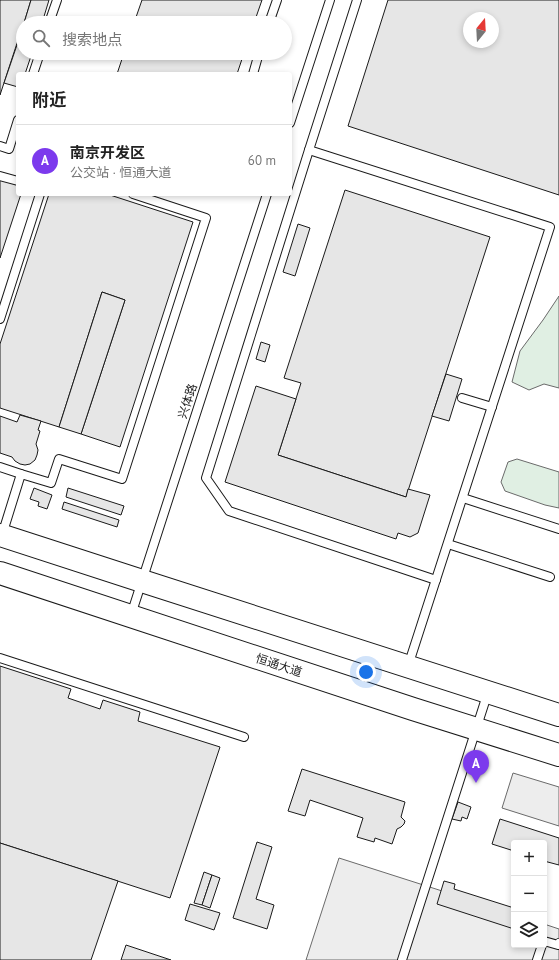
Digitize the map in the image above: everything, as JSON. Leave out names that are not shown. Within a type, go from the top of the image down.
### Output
[{"type":"main road","points":[[1,535],[559,715]]},
{"type":"main road","name":"恒通大道","points":[[0,573],[559,756]]},
{"type":"lane","points":[[51,16],[57,0]]},
{"type":"lane","points":[[271,16],[277,0]]},
{"type":"lane","points":[[292,117],[330,0]]},
{"type":"lane","points":[[357,0],[206,478],[229,511],[436,580]]},
{"type":"lane","points":[[34,72],[38,60]]},
{"type":"lane","points":[[254,72],[257,60]]},
{"type":"lane","points":[[0,146],[9,149],[16,126]]},
{"type":"lane","points":[[309,150],[550,227],[408,667]]},
{"type":"lane","points":[[0,176],[16,181]]},
{"type":"lane","points":[[0,319],[39,196]]},
{"type":"lane","points":[[0,467],[51,483],[59,459],[122,479],[206,218],[139,196]]},
{"type":"lane","name":"兴体路","points":[[131,616],[266,196]]},
{"type":"lane","points":[[462,398],[492,407]]},
{"type":"lane","points":[[1,535],[21,474]]},
{"type":"lane","points":[[462,498],[559,529]]},
{"type":"lane","points":[[448,544],[550,576]]},
{"type":"lane","points":[[0,658],[244,737]]},
{"type":"lane","points":[[402,960],[488,692]]},
{"type":"lane","points":[[547,942],[558,945],[559,943]]},
{"type":"lane","points":[[537,960],[541,948]]},
{"type":"green space","points":[[559,296],[559,388],[544,384],[529,390],[512,382],[520,351]]},
{"type":"green space","points":[[517,459],[559,472],[559,508],[545,505],[505,491],[501,482],[508,462]]},
{"type":"shaded area","points":[[513,773],[559,787],[559,826],[502,808]]},
{"type":"shaded area","points":[[339,858],[511,913],[511,948],[547,948],[547,925],[559,929],[559,960],[306,960]]},
{"type":"building","points":[[0,0],[31,0],[26,16],[16,16],[16,46],[0,95]]},
{"type":"building","points":[[31,0],[49,0],[44,16],[26,16]]},
{"type":"building","points":[[142,0],[262,0],[256,16],[136,16]]},
{"type":"building","points":[[388,0],[559,0],[559,195],[348,126]]},
{"type":"building","points":[[16,48],[16,60],[30,60],[26,72],[16,72],[16,86],[4,83]]},
{"type":"building","points":[[122,60],[242,60],[238,72],[118,72]]},
{"type":"building","points":[[0,177],[16,182],[16,196],[20,196],[0,258]]},
{"type":"building","points":[[345,190],[490,237],[406,497],[278,455],[301,383],[284,378]]},
{"type":"building","points":[[48,196],[113,196],[193,222],[120,447],[81,434],[125,300],[102,292],[59,427],[0,408],[0,344]]},
{"type":"building","points":[[298,224],[310,228],[295,276],[283,272]]},
{"type":"building","points":[[102,292],[125,300],[81,434],[59,427]]},
{"type":"building","points":[[261,342],[270,345],[265,362],[256,359]]},
{"type":"building","points":[[446,374],[462,379],[449,421],[432,416]]},
{"type":"building","points":[[256,386],[296,399],[278,455],[406,497],[408,489],[430,495],[418,533],[410,537],[398,533],[396,539],[225,482]]},
{"type":"building","points":[[20,415],[41,421],[36,444],[38,450],[37,455],[35,460],[30,464],[25,465],[15,461],[12,457],[0,453],[0,416],[17,422]]},
{"type":"building","points":[[34,488],[52,495],[47,509],[38,506],[39,502],[30,499]]},
{"type":"building","points":[[68,488],[124,506],[121,515],[66,497]]},
{"type":"building","points":[[64,502],[119,520],[117,527],[62,509]]},
{"type":"building","points":[[0,666],[71,689],[68,698],[100,709],[103,700],[140,712],[138,721],[220,747],[170,898],[0,843]]},
{"type":"building","points":[[302,769],[405,802],[401,817],[405,821],[401,827],[397,829],[392,844],[375,838],[374,842],[357,837],[363,818],[310,800],[305,816],[288,811]]},
{"type":"building","points":[[458,802],[471,807],[467,819],[462,817],[461,821],[452,819]]},
{"type":"building","points":[[500,819],[559,838],[559,865],[547,862],[547,840],[511,840],[511,850],[492,844]]},
{"type":"building","points":[[257,842],[272,847],[256,899],[274,905],[267,929],[233,918]]},
{"type":"building","points":[[0,843],[118,881],[91,960],[0,960]]},
{"type":"building","points":[[204,872],[212,875],[202,905],[194,903]]},
{"type":"building","points":[[212,875],[220,878],[210,908],[202,905]]},
{"type":"building","points":[[444,881],[455,884],[454,889],[511,907],[511,928],[437,904]]},
{"type":"building","points":[[190,904],[220,913],[214,930],[185,920]]},
{"type":"building","points":[[126,945],[171,960],[121,960]]},
{"type":"place","name":"南京开发区","points":[[476,783]]}]
